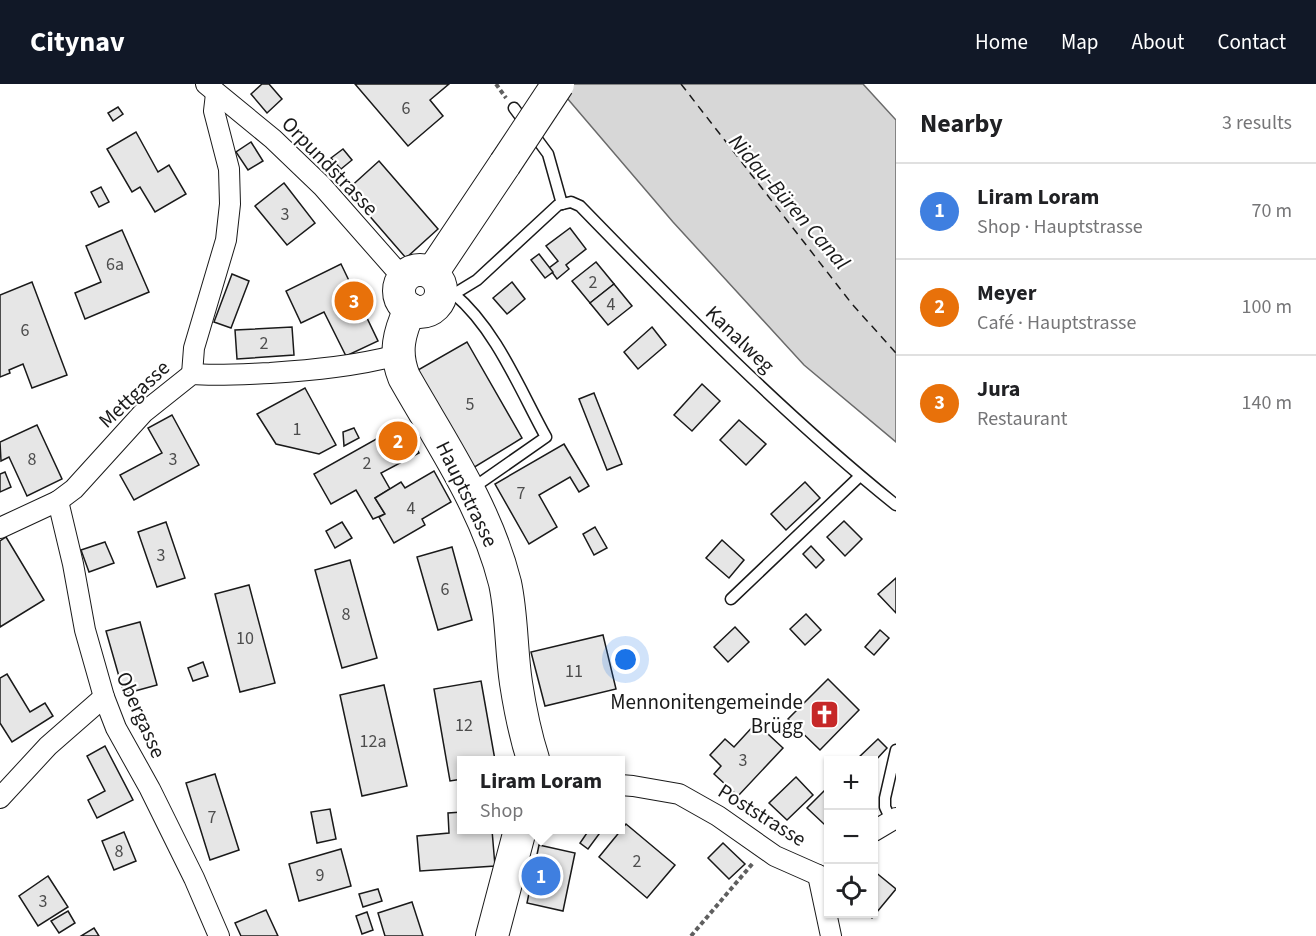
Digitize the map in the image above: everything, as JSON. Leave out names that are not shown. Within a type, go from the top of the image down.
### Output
[{"type":"main road","points":[[432,285],[558,84]]},
{"type":"main road","name":"Hauptstrasse","points":[[432,285],[400,284],[399,295],[405,306],[410,309],[401,328],[398,355],[404,377],[470,490],[491,536],[506,586],[516,682],[525,731],[534,756]]},
{"type":"main road","points":[[492,936],[519,834]]},
{"type":"street","name":"Orpundstrasse","points":[[211,89],[273,139],[432,285]]},
{"type":"street","name":"Orpundstrasse","points":[[192,374],[194,348],[226,240],[230,204],[229,169],[214,111],[211,89]]},
{"type":"street","name":"Mettgasse","points":[[0,528],[58,501],[74,489],[143,413],[192,374],[219,376],[317,370],[398,355]]},
{"type":"street","name":"Obergasse","points":[[58,501],[74,564],[94,666],[104,698],[116,728],[150,789],[194,878],[219,936]]},
{"type":"street","points":[[0,798],[48,746],[104,698]]},
{"type":"street","name":"Poststrasse","points":[[625,786],[679,794],[718,816],[775,856],[823,870],[831,936]]},
{"type":"street","points":[[878,828],[893,819]]},
{"type":"lane","points":[[432,285],[477,280],[562,204],[548,154],[514,108]]},
{"type":"lane","name":"Kanalweg","points":[[562,204],[571,202],[580,206],[741,369],[860,476],[896,505]]},
{"type":"lane","points":[[432,285],[465,303],[501,351],[546,437],[470,490]]},
{"type":"lane","points":[[731,599],[860,476]]},
{"type":"lane","points":[[893,819],[885,807],[885,798],[896,750]]},
{"type":"path","points":[[691,936],[754,862]]},
{"type":"water","name":"Nidau-Büren Canal","points":[[555,84],[863,84],[896,120],[896,442],[804,365],[673,222]]},
{"type":"building","points":[[262,84],[269,84],[282,99],[267,113],[251,94]]},
{"type":"building","points":[[355,84],[449,84],[430,100],[443,116],[408,146]]},
{"type":"building","points":[[118,107],[123,114],[113,121],[108,113]]},
{"type":"building","points":[[136,132],[158,172],[169,165],[186,194],[155,212],[140,187],[132,192],[107,149]]},
{"type":"building","points":[[251,142],[263,161],[248,170],[236,152]]},
{"type":"building","points":[[343,149],[352,160],[341,169],[331,158]]},
{"type":"building","points":[[379,161],[438,229],[406,258],[347,190]]},
{"type":"building","points":[[284,183],[315,223],[287,245],[255,206]]},
{"type":"building","points":[[101,187],[109,202],[99,207],[91,192]]},
{"type":"building","points":[[570,228],[586,249],[566,265],[569,269],[557,279],[549,268],[558,261],[546,246]]},
{"type":"building","points":[[122,230],[149,292],[85,319],[75,293],[101,282],[86,246]]},
{"type":"building","points":[[539,254],[553,272],[545,278],[531,260]]},
{"type":"building","points":[[596,262],[614,284],[590,303],[572,281]]},
{"type":"building","points":[[341,264],[378,341],[346,356],[324,312],[301,323],[286,291]]},
{"type":"building","points":[[232,274],[249,281],[231,328],[214,322]]},
{"type":"building","points":[[32,282],[67,375],[32,388],[23,364],[0,377],[0,295]]},
{"type":"building","points":[[512,282],[525,299],[507,314],[493,298]]},
{"type":"building","points":[[614,284],[632,306],[608,325],[590,303]]},
{"type":"building","points":[[292,327],[294,355],[237,359],[235,330]]},
{"type":"building","points":[[652,327],[666,345],[638,369],[624,352]]},
{"type":"building","points":[[467,342],[522,438],[473,468],[418,370]]},
{"type":"building","points":[[702,384],[720,401],[692,431],[674,415]]},
{"type":"building","points":[[305,388],[336,445],[319,454],[276,444],[257,414]]},
{"type":"building","points":[[594,393],[622,464],[607,470],[579,399]]},
{"type":"building","points":[[172,415],[199,465],[134,500],[120,475],[162,453],[148,428]]},
{"type":"building","points":[[739,420],[766,444],[746,465],[720,440]]},
{"type":"building","points":[[403,424],[419,453],[381,473],[390,489],[375,498],[385,514],[373,519],[356,490],[331,504],[314,474]]},
{"type":"building","points":[[37,425],[62,479],[27,496],[9,457],[1,461],[0,442]]},
{"type":"building","points":[[354,428],[359,438],[344,446],[343,432]]},
{"type":"building","points":[[564,444],[589,486],[579,492],[570,477],[539,495],[557,527],[529,544],[495,484]]},
{"type":"building","points":[[434,471],[451,502],[422,519],[425,525],[394,543],[379,517],[385,514],[375,498],[401,482],[405,488]]},
{"type":"building","points":[[5,472],[11,487],[0,492],[0,474]]},
{"type":"building","points":[[805,482],[820,498],[786,530],[771,514]]},
{"type":"building","points":[[844,521],[862,539],[845,556],[827,537]]},
{"type":"building","points":[[166,522],[185,578],[157,587],[138,532]]},
{"type":"building","points":[[342,522],[352,538],[335,548],[326,531]]},
{"type":"building","points":[[595,527],[607,548],[594,555],[583,534]]},
{"type":"building","points":[[6,537],[44,600],[0,627],[0,541]]},
{"type":"building","points":[[722,540],[744,560],[729,578],[706,558]]},
{"type":"building","points":[[105,542],[114,563],[89,572],[81,550]]},
{"type":"building","points":[[811,546],[824,560],[816,568],[803,554]]},
{"type":"building","points":[[452,547],[472,620],[438,630],[417,557]]},
{"type":"building","points":[[350,560],[377,658],[342,668],[315,570]]},
{"type":"building","points":[[896,578],[896,613],[878,594]]},
{"type":"building","points":[[249,585],[275,683],[240,692],[215,594]]},
{"type":"building","points":[[806,614],[821,630],[805,645],[790,629]]},
{"type":"building","points":[[140,622],[157,685],[124,694],[106,631]]},
{"type":"building","points":[[735,627],[749,642],[728,662],[714,647]]},
{"type":"building","points":[[880,630],[889,638],[874,655],[865,647]]},
{"type":"building","points":[[603,635],[616,689],[545,706],[531,652]]},
{"type":"building","points":[[203,662],[208,676],[193,681],[188,668]]},
{"type":"building","points":[[7,674],[30,712],[45,703],[53,716],[12,742],[0,723],[0,678]]},
{"type":"building","name":"Mennonitengemeinde Brügg","points":[[828,679],[859,710],[820,750],[788,719]]},
{"type":"building","points":[[481,681],[494,756],[457,756],[457,780],[450,781],[434,689]]},
{"type":"building","points":[[384,685],[407,786],[362,796],[340,695]]},
{"type":"building","points":[[756,723],[783,748],[738,796],[714,774],[721,766],[710,755],[725,739],[734,747]]},
{"type":"building","points":[[878,739],[887,748],[878,758],[860,756]]},
{"type":"building","points":[[105,746],[133,800],[97,818],[88,800],[105,791],[87,756]]},
{"type":"building","points":[[215,774],[239,850],[210,860],[186,783]]},
{"type":"building","points":[[796,777],[813,795],[787,820],[769,803]]},
{"type":"building","points":[[824,791],[824,824],[807,808]]},
{"type":"building","points":[[330,809],[336,839],[317,843],[311,812]]},
{"type":"building","points":[[457,812],[457,834],[492,834],[495,866],[420,871],[417,836],[449,833],[448,813]]},
{"type":"building","points":[[625,825],[675,865],[647,898],[599,857],[618,834],[625,834]]},
{"type":"building","points":[[124,832],[136,861],[114,870],[102,841]]},
{"type":"building","points":[[586,834],[599,834],[588,849],[580,843]]},
{"type":"building","points":[[723,843],[745,864],[729,879],[708,858]]},
{"type":"building","points":[[539,845],[575,853],[563,911],[527,903]]},
{"type":"building","points":[[341,849],[351,886],[299,901],[289,864]]},
{"type":"building","points":[[878,874],[896,889],[878,911]]},
{"type":"building","points":[[48,876],[68,907],[38,926],[19,896]]},
{"type":"building","points":[[378,889],[382,901],[363,907],[359,894]]},
{"type":"building","points":[[412,902],[423,936],[385,936],[378,913]]},
{"type":"building","points":[[266,910],[278,936],[241,936],[235,923]]},
{"type":"building","points":[[68,911],[75,923],[59,933],[51,921]]},
{"type":"building","points":[[367,912],[373,930],[362,934],[356,916]]},
{"type":"building","points":[[94,928],[99,936],[81,936]]},
{"type":"ferry route","points":[[681,84],[852,304],[896,353]]},
{"type":"place","name":"Jura","points":[[354,301]]},
{"type":"place","name":"Meyer","points":[[398,441]]},
{"type":"place","name":"Mennonitengemeinde Brügg","points":[[824,714]]},
{"type":"place","name":"Liram Loram","points":[[541,876]]}]
